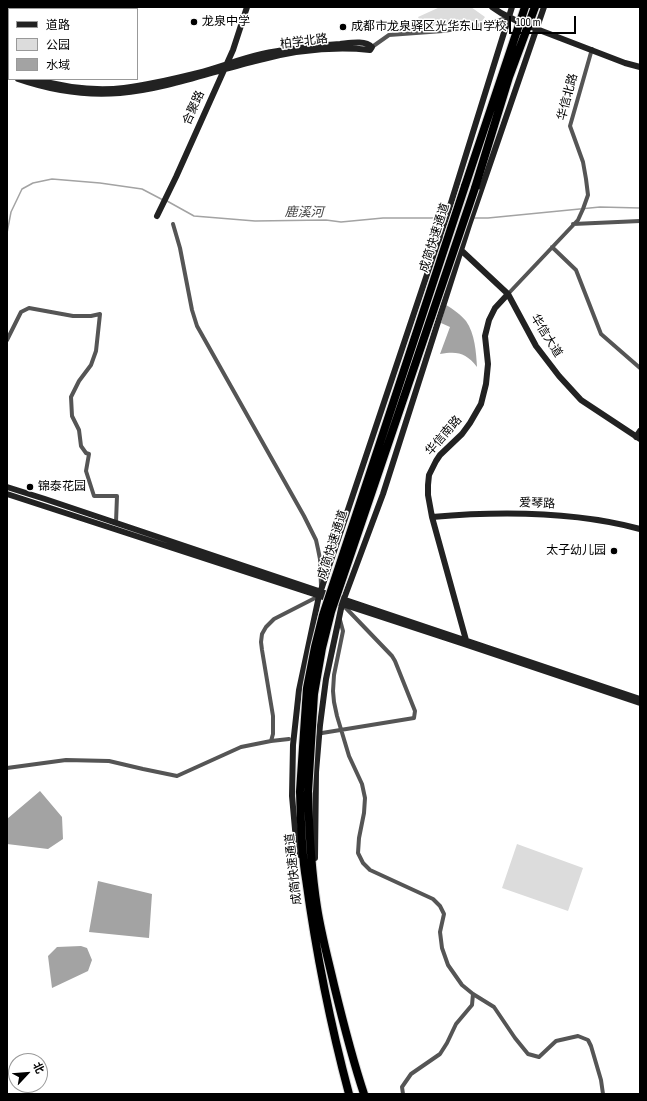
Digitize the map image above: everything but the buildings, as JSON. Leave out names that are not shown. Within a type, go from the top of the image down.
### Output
[{"type":"highway","points":[[526,7],[528,26]]},
{"type":"highway","points":[[528,26],[535,7]]},
{"type":"highway","name":"成简快速通道","points":[[364,1094],[354,1062],[328,959],[305,878],[302,840],[308,688],[323,615],[465,186],[528,26]]},
{"type":"highway","name":"成简快速通道","points":[[349,1094],[324,988],[314,908],[315,890],[304,791],[314,694],[322,648],[331,612],[475,188],[509,77],[528,26]]},
{"type":"street","name":"合聚路","points":[[157,216],[233,50],[247,7]]},
{"type":"street","points":[[492,7],[528,26],[640,67]]},
{"type":"street","points":[[305,878],[296,840],[292,796],[293,745],[299,690],[320,594],[440,238],[512,7]]},
{"type":"street","points":[[315,890],[316,772],[320,725],[326,679],[343,601],[383,494],[462,251],[528,26],[544,7]]},
{"type":"street","points":[[372,47],[389,35],[443,31],[492,23],[509,17]]},
{"type":"street","name":"柏学北路","points":[[22,80],[67,91],[120,93],[167,86],[261,54],[302,47],[353,43],[369,44],[372,47]]},
{"type":"street","name":"华信北路","points":[[574,224],[578,220],[588,195],[583,162],[570,126],[592,49]]},
{"type":"street","name":"柏学北路","points":[[38,80],[84,88],[122,88],[225,67]]},
{"type":"street","points":[[508,294],[574,224],[640,220]]},
{"type":"street","points":[[173,224],[180,248],[192,310],[197,326],[316,540],[320,559],[320,594]]},
{"type":"street","name":"华信大道","points":[[440,238],[462,251],[508,294],[536,346],[559,376],[581,400],[638,438]]},
{"type":"street","points":[[552,247],[576,270],[601,334],[640,368]]},
{"type":"street","name":"华信南路","points":[[465,642],[432,518],[428,495],[429,475],[440,455],[462,434],[481,404],[486,384],[488,364],[485,336],[489,320],[495,308],[508,294]]},
{"type":"street","points":[[7,340],[21,312],[29,308],[72,316],[92,316],[100,314],[96,351],[92,364],[79,381],[71,397],[72,416],[79,430],[81,446],[86,453],[89,454],[86,471],[94,496],[117,496],[116,522]]},
{"type":"street","points":[[638,438],[640,430]]},
{"type":"street","points":[[7,487],[116,522],[320,594]]},
{"type":"street","points":[[7,494],[343,601],[640,703]]},
{"type":"street","name":"爱琴路","points":[[432,518],[475,515],[530,514],[595,520],[640,529]]},
{"type":"street","points":[[271,741],[273,734],[273,716],[262,650],[262,634],[266,627],[274,619],[320,594]]},
{"type":"street","points":[[322,733],[414,718],[415,716],[392,656],[343,601]]},
{"type":"street","points":[[339,617],[343,631],[334,675],[333,691],[341,730],[349,756],[362,784],[365,798],[364,813],[358,845],[358,853],[363,863],[370,870],[433,899],[440,906],[444,914],[440,932],[442,948],[448,965],[462,985],[494,1007],[528,1054],[539,1057],[556,1041],[578,1036],[588,1040],[601,1080],[603,1094]]},
{"type":"street","points":[[465,642],[640,698]]},
{"type":"street","points":[[7,768],[66,760],[109,761],[177,776],[241,747],[290,739]]},
{"type":"street","points":[[403,1094],[402,1087],[411,1074],[440,1054],[456,1024],[472,1005],[473,994]]},
{"type":"green space","points":[[440,7],[471,7],[485,17],[482,21],[423,27],[418,17]]},
{"type":"green space","points":[[517,844],[583,868],[568,911],[502,888]]},
{"type":"water","points":[[446,305],[462,317],[469,326],[474,343],[477,367],[473,362],[461,354],[440,354],[450,327],[441,323]]},
{"type":"water","points":[[40,791],[62,817],[63,839],[48,849],[7,844],[7,819]]},
{"type":"water","points":[[98,881],[152,894],[149,938],[89,932]]},
{"type":"water","points":[[81,946],[87,948],[92,960],[88,971],[52,988],[48,956],[57,947]]},
{"type":"waterway","name":"鹿溪河","points":[[7,233],[11,212],[22,189],[33,183],[52,179],[100,183],[142,189],[163,200]]},
{"type":"waterway","name":"鹿溪河","points":[[167,201],[194,216],[255,221],[326,220],[341,222],[383,218],[445,218]]},
{"type":"waterway","name":"鹿溪河","points":[[474,218],[488,218],[600,207],[640,208]]},
{"type":"place","name":"龙泉中学","points":[[194,22]]},
{"type":"place","name":"成都市龙泉驿区光华东山学校","points":[[343,27]]},
{"type":"place","name":"锦泰花园","points":[[30,487]]},
{"type":"place","name":"太子幼儿园","points":[[614,551]]}]
